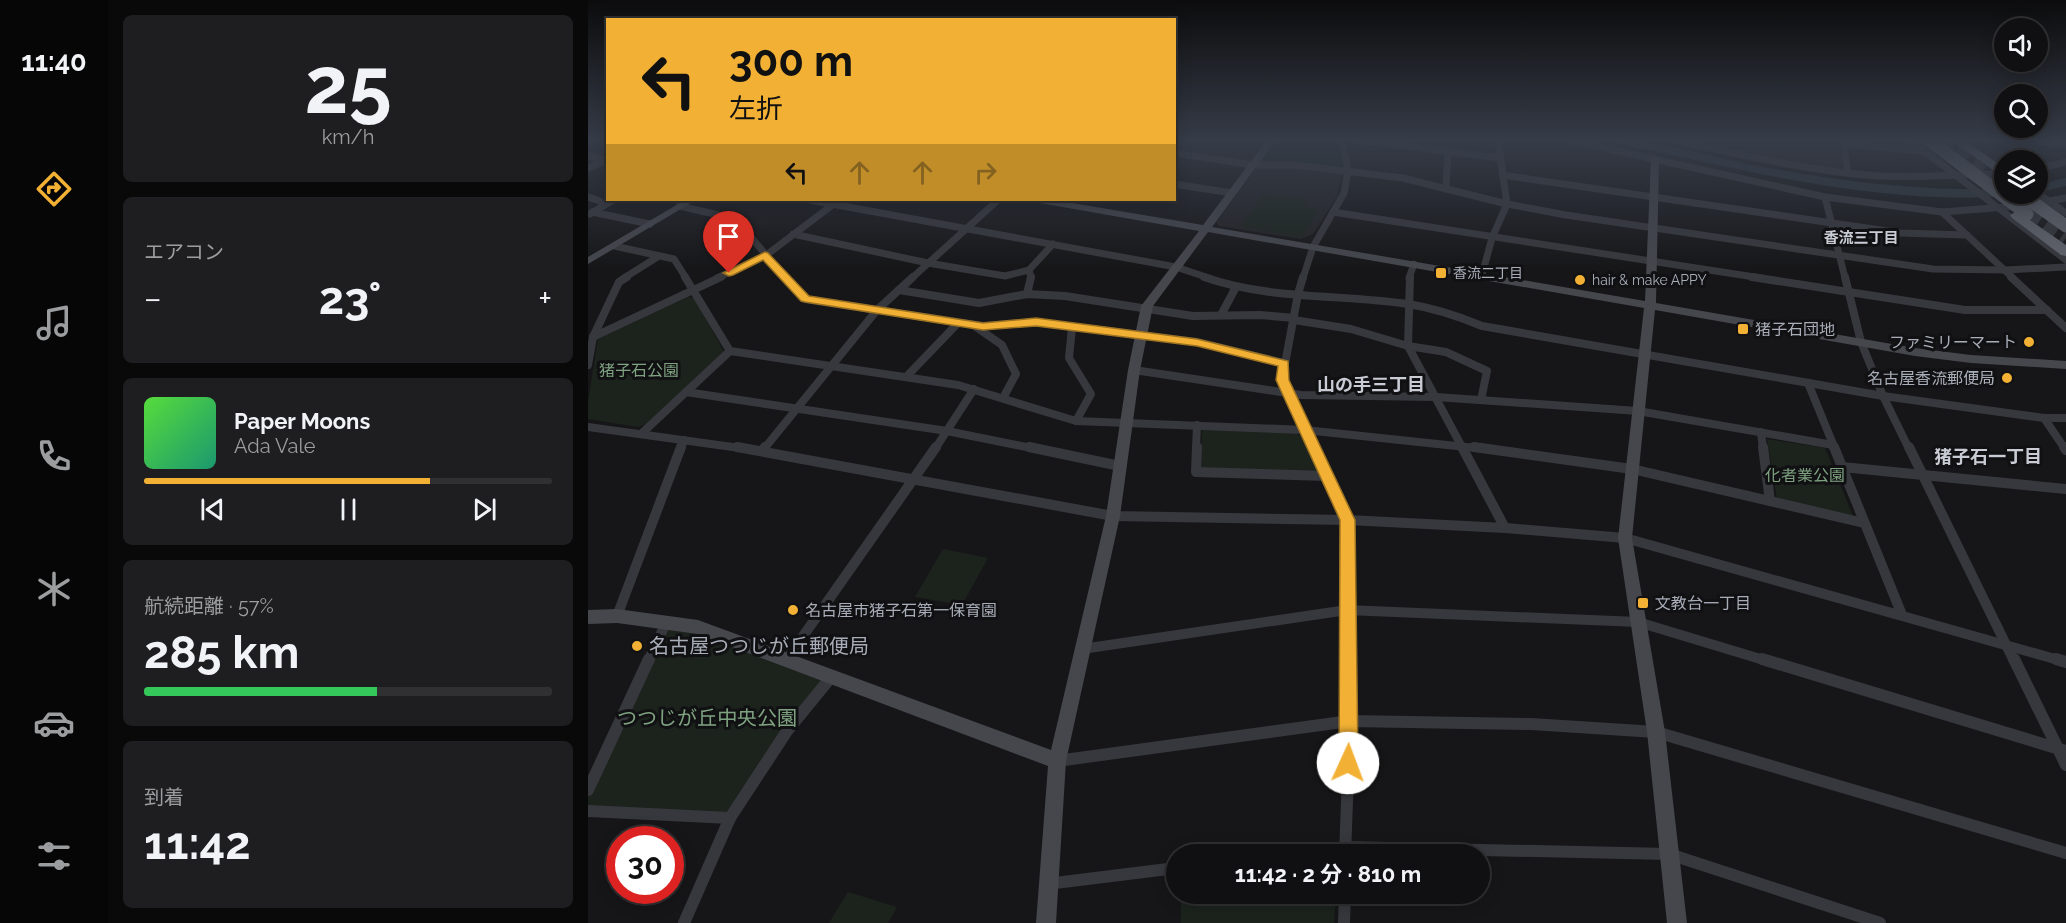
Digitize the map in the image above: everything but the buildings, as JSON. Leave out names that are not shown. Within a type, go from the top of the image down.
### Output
[{"type":"highway","points":[[1974,183],[2066,242]]},
{"type":"highway","points":[[2035,204],[2066,226]]},
{"type":"highway","points":[[2048,204],[2066,215]]},
{"type":"highway","points":[[2022,214],[2066,252]]},
{"type":"street","points":[[1046,923],[1057,760],[1113,516],[1134,370],[1147,310],[1176,267],[1239,183]]},
{"type":"street","points":[[1346,183],[1344,193],[1313,247],[1298,294],[1282,380],[1348,520],[1347,610],[1350,721],[1346,844]]},
{"type":"street","points":[[1423,183],[1507,204],[1933,269],[2005,270],[2066,267]]},
{"type":"street","points":[[1446,183],[1446,189]]},
{"type":"street","points":[[1482,275],[1492,238],[1507,204],[1503,183]]},
{"type":"street","points":[[1558,183],[1901,233],[1967,235]]},
{"type":"street","points":[[1654,183],[1650,304],[1625,538],[1656,732],[1677,923]]},
{"type":"street","points":[[1763,183],[1826,197],[1942,212],[1998,208],[2066,198]]},
{"type":"street","points":[[1965,183],[2066,260]]},
{"type":"street","points":[[1176,184],[1232,193]]},
{"type":"street","points":[[589,212],[606,196]]},
{"type":"street","points":[[588,197],[600,201]]},
{"type":"street","points":[[1826,197],[1861,342],[1883,396],[2062,750],[2066,765]]},
{"type":"street","points":[[2049,200],[2066,215]]},
{"type":"street","points":[[589,212],[611,201]]},
{"type":"street","points":[[588,261],[689,201]]},
{"type":"street","points":[[762,451],[877,310],[997,201]]},
{"type":"street","points":[[591,340],[765,256],[836,202],[1176,267],[1236,288],[1408,304],[1450,313],[1482,326],[1883,396],[2044,418],[2066,418]]},
{"type":"street","points":[[1069,202],[1313,247],[1861,342],[1971,359],[2066,365]]},
{"type":"street","points":[[679,206],[732,218],[805,299],[975,325],[1036,322],[1141,337],[1197,342],[1284,363]]},
{"type":"street","points":[[589,212],[650,224]]},
{"type":"street","points":[[1333,212],[1965,310],[2047,310]]},
{"type":"street","points":[[1942,212],[2066,328]]},
{"type":"street","points":[[793,234],[928,263],[1005,276],[1029,270],[1053,244]]},
{"type":"street","points":[[614,246],[674,260],[730,351]]},
{"type":"street","points":[[588,365],[591,340],[619,282],[659,256]]},
{"type":"street","points":[[1414,264],[1408,280],[1408,346],[1505,528]]},
{"type":"street","points":[[1027,294],[1031,278],[1029,270]]},
{"type":"street","points":[[1221,315],[1236,288]]},
{"type":"street","points":[[899,290],[979,303],[1027,294],[1065,296],[1193,316],[1221,315],[1294,319],[1351,329],[1408,346],[1446,352],[1486,371],[1481,400]]},
{"type":"street","points":[[907,376],[958,322]]},
{"type":"street","points":[[975,325],[1002,345],[1016,374],[1004,398]]},
{"type":"street","points":[[1072,327],[1069,358],[1091,394],[1076,422]]},
{"type":"street","points":[[730,351],[907,376],[974,389],[1076,422],[1305,430],[1463,446],[1632,469],[1864,523]]},
{"type":"street","points":[[641,434],[730,351]]},
{"type":"street","points":[[1134,370],[1289,393],[1436,397],[1638,411],[1833,445]]},
{"type":"street","points":[[1808,383],[1902,615]]},
{"type":"street","points":[[787,658],[915,479],[974,389]]},
{"type":"street","points":[[686,392],[947,431],[1120,466]]},
{"type":"street","points":[[2044,418],[2066,450]]},
{"type":"street","points":[[1197,425],[1196,472],[1326,476]]},
{"type":"street","points":[[588,427],[762,451],[1113,516],[1348,520],[1505,528],[1625,538],[2066,662]]},
{"type":"street","points":[[1761,432],[1770,501]]},
{"type":"street","points":[[616,616],[684,440]]},
{"type":"street","points":[[1842,467],[2066,489]]},
{"type":"street","points":[[1082,649],[1347,610],[1638,622],[2062,750]]},
{"type":"street","points":[[588,617],[616,616],[698,627],[787,658],[1057,760],[1350,721],[1531,724],[1656,732],[2066,853]]},
{"type":"street","points":[[588,790],[666,623]]},
{"type":"street","points":[[684,923],[730,818],[787,731],[832,676]]},
{"type":"street","points":[[588,811],[730,818]]},
{"type":"street","points":[[1490,852],[1669,854],[1880,923]]},
{"type":"street","points":[[1047,884],[1166,869]]},
{"type":"street","points":[[1344,923],[1345,904]]},
{"type":"shaded area","points":[[1245,183],[1340,183],[1337,196],[1313,234],[1301,239],[1219,226],[1216,222]]},
{"type":"green space","points":[[1263,194],[1308,198],[1304,206],[1319,208],[1306,233],[1299,237],[1242,227]]},
{"type":"green space","name":"猪子石公園","points":[[688,297],[695,298],[724,352],[646,424],[638,427],[588,419],[588,402],[598,339]]},
{"type":"green space","points":[[1206,428],[1294,432],[1301,436],[1318,468],[1315,472],[1201,469],[1202,430]]},
{"type":"green space","name":"化者業公園","points":[[1767,439],[1825,448],[1853,516],[1777,499]]},
{"type":"green space","points":[[943,549],[988,558],[962,605],[915,597]]},
{"type":"green space","name":"つつじが丘中央公園","points":[[666,623],[832,676],[730,818],[588,811],[588,790]]},
{"type":"green space","points":[[848,892],[897,907],[888,923],[829,923]]},
{"type":"green space","points":[[1181,904],[1335,904],[1334,923],[1181,923]]},
{"type":"waterway","points":[[1832,183],[1905,192],[1994,193]]},
{"type":"waterway","points":[[2048,186],[2062,183]]},
{"type":"tunnel","points":[[2019,204],[2066,238]]},
{"type":"place","name":"香流二丁目","points":[[1441,273]]},
{"type":"place","name":"hair & make APPY","points":[[1580,280]]},
{"type":"place","name":"猪子石団地","points":[[1743,329]]},
{"type":"place","name":"ファミリーマート","points":[[2029,342]]},
{"type":"place","name":"名古屋香流郵便局","points":[[2007,378]]},
{"type":"place","name":"文教台一丁目","points":[[1643,603]]},
{"type":"place","name":"名古屋市猪子石第一保育園","points":[[793,610]]},
{"type":"place","name":"名古屋つつじが丘郵便局","points":[[637,646]]},
{"type":"district","name":"香流三丁目","points":[[1861,238]]},
{"type":"district","name":"山の手三丁目","points":[[1371,385]]},
{"type":"district","name":"猪子石一丁目","points":[[1988,457]]},
{"type":"route","points":[[729,273],[765,256],[796,292],[805,299],[983,326],[1036,322],[1141,337],[1197,342],[1284,363],[1282,380],[1348,520],[1347,610],[1350,721],[1348,763]]}]
